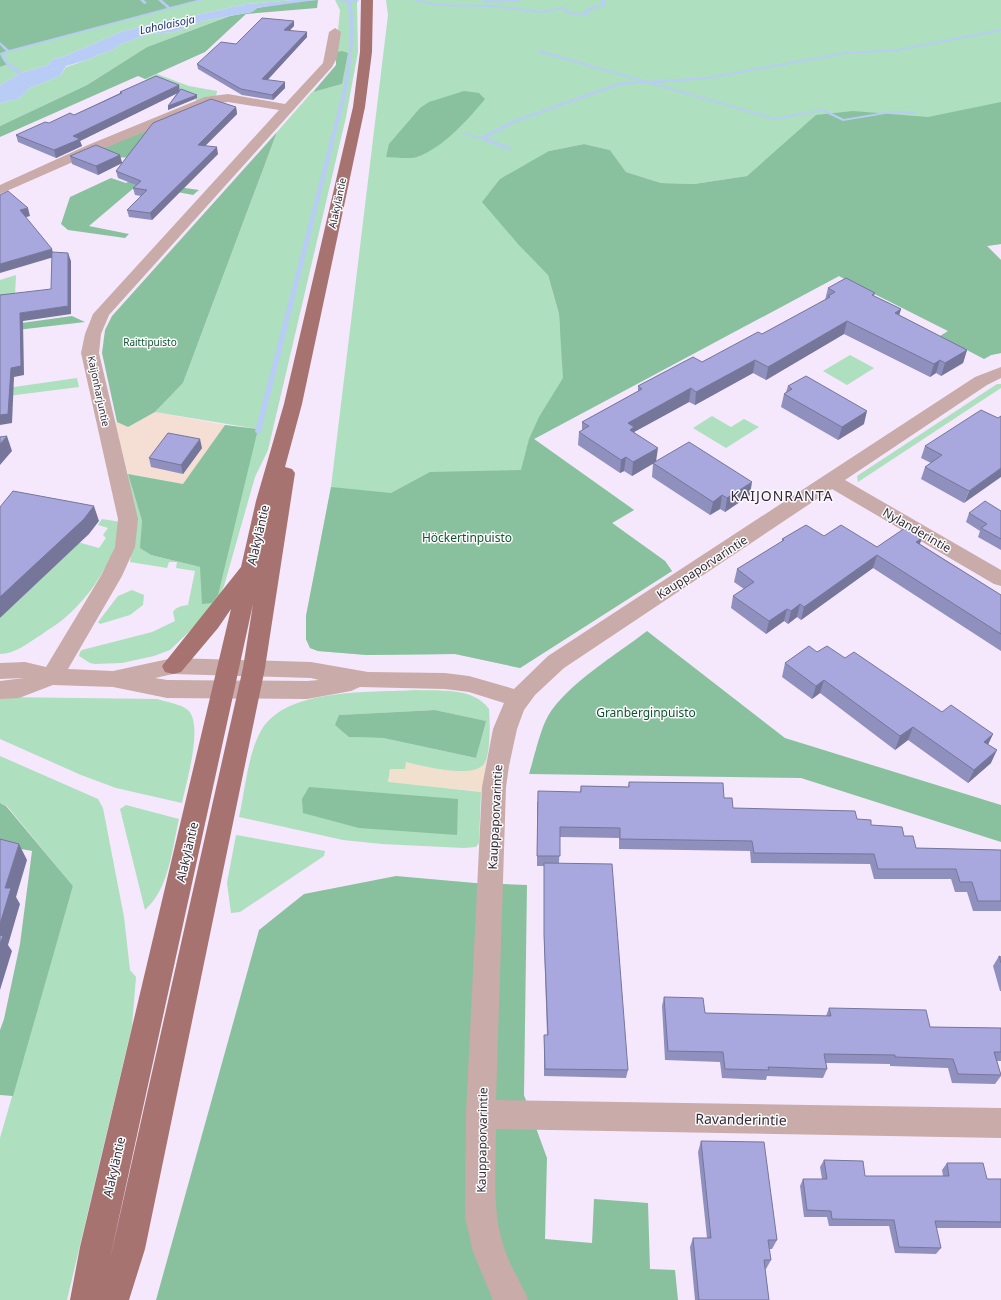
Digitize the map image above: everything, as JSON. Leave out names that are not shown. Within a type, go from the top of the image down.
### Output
[{"type":"main road","name":"Alakyläntie","points":[[113,1300],[132,1233],[239,679],[252,566],[266,501],[293,404],[359,107],[366,52],[367,0]]},
{"type":"main road","name":"Alakyläntie","points":[[86,1300],[96,1247],[239,679],[282,501],[293,404]]},
{"type":"main road","points":[[173,666],[210,623],[252,566]]},
{"type":"street","name":"Kaijonharjuntie","points":[[52,677],[93,605],[112,576],[125,547],[128,519],[90,353],[95,327],[101,314],[109,303],[166,243],[328,64],[331,58],[335,32]]},
{"type":"street","points":[[0,190],[93,148],[210,100],[228,98],[287,108]]},
{"type":"street","name":"Kauppaporvarintie","points":[[512,1300],[502,1284],[489,1252],[481,1217],[481,1114],[494,787],[499,754],[508,723],[518,699],[556,662],[833,481],[980,381],[1001,372]]},
{"type":"street","name":"Nylanderintie","points":[[833,481],[1001,579]]},
{"type":"street","points":[[113,679],[173,666],[307,690],[368,680],[445,681],[469,684],[518,699]]},
{"type":"street","points":[[0,671],[25,670],[52,677],[113,679],[167,689],[239,679]]},
{"type":"street","points":[[0,690],[18,689],[52,677]]},
{"type":"street","name":"Ravanderintie","points":[[481,1114],[1001,1123]]},
{"type":"shaded area","points":[[155,412],[225,425],[183,484],[128,474],[115,423],[117,422],[128,427]]},
{"type":"shaded area","points":[[487,756],[482,795],[481,792],[477,791],[388,783],[390,769],[406,762],[427,767],[467,771],[484,764]]},
{"type":"green space","points":[[0,0],[201,0],[8,51],[2,55],[8,64],[0,67]]},
{"type":"green space","points":[[201,0],[293,0],[247,4],[123,31],[63,57],[53,59],[48,65],[21,73],[0,85],[0,67],[7,64],[1,54],[8,51]]},
{"type":"green space","points":[[318,0],[317,8],[246,14],[205,52],[145,79],[138,76],[0,137],[0,126],[87,85],[147,47],[230,16],[252,12],[257,8],[297,1]]},
{"type":"green space","points":[[335,0],[357,0],[358,52],[346,117],[268,450],[255,477],[224,586],[215,604],[170,650],[154,656],[122,663],[90,663],[79,656],[82,650],[152,632],[175,621],[173,612],[180,607],[188,605],[195,571],[176,568],[177,562],[169,562],[167,568],[130,562],[136,522],[124,473],[128,474],[142,521],[141,548],[151,555],[200,567],[258,429],[155,412],[183,383],[277,132],[312,92],[342,84],[336,52],[340,10]]},
{"type":"green space","points":[[386,0],[1001,0],[1001,244],[987,246],[1001,260],[1001,353],[991,355],[984,359],[948,331],[839,276],[534,439],[634,510],[612,523],[665,561],[672,571],[520,668],[455,654],[367,655],[318,651],[310,648],[306,639],[306,616],[331,487],[388,15]],"holes":[[[420,108],[419,157],[387,157]],[[877,113],[560,330],[559,314],[548,275],[549,151],[584,144],[610,150],[626,172],[661,183],[694,184],[747,176],[764,161]]]},
{"type":"green space","points":[[230,16],[147,47],[87,85],[0,126],[0,103],[18,99],[30,88],[60,76],[66,67],[113,50],[121,44],[150,34],[174,32],[202,21]]},
{"type":"green space","points":[[342,51],[348,53],[342,84],[313,92],[336,65],[336,52]]},
{"type":"green space","points":[[157,74],[189,86],[217,91],[216,97],[197,101],[195,100],[197,98],[145,79]]},
{"type":"green space","points":[[464,91],[479,93],[485,99],[464,123],[447,139],[420,156],[408,158],[386,157],[389,144],[420,108],[429,102]]},
{"type":"green space","name":"Höckertinpuisto","points":[[1001,102],[1001,244],[987,246],[1001,260],[1001,353],[991,355],[984,359],[940,336],[948,331],[839,276],[534,439],[634,510],[612,523],[665,561],[672,571],[520,668],[455,654],[367,655],[318,651],[310,648],[306,639],[306,616],[331,487],[391,493],[430,472],[521,470],[529,439],[539,417],[563,378],[559,314],[548,275],[518,244],[482,202],[500,179],[549,151],[584,144],[610,150],[626,172],[661,183],[694,184],[747,176],[816,115],[853,111],[928,117]]},
{"type":"green space","points":[[156,126],[158,184],[199,190],[193,195],[146,186],[135,187],[89,226],[129,234],[125,238],[68,230],[61,224],[70,197],[111,178],[126,183],[136,177],[142,156],[126,158],[116,156],[107,152],[103,148]]},
{"type":"green space","name":"Raittipuisto","points":[[277,132],[183,383],[155,412],[128,427],[117,422],[102,353],[105,330],[112,316]]},
{"type":"green space","points":[[16,275],[15,296],[0,298],[0,280]]},
{"type":"green space","points":[[72,316],[85,322],[0,332],[0,326]]},
{"type":"green space","points":[[850,355],[874,368],[847,385],[823,371]]},
{"type":"green space","points":[[77,378],[79,387],[0,397],[0,389]]},
{"type":"green space","points":[[997,384],[1001,384],[1001,388],[858,482],[857,476]]},
{"type":"green space","points":[[712,416],[731,427],[744,419],[759,427],[726,448],[693,428]]},
{"type":"green space","points":[[225,425],[258,429],[218,595],[212,603],[202,604],[200,567],[151,555],[140,548],[142,521],[128,474],[183,484]]},
{"type":"green space","points":[[102,519],[121,522],[119,534],[110,560],[86,596],[65,618],[41,635],[16,650],[6,654],[0,654],[0,618],[77,545],[67,539],[99,548],[106,538],[103,535],[108,528],[98,525]]},
{"type":"green space","points":[[132,590],[144,595],[143,605],[130,615],[100,624],[98,622],[118,596]]},
{"type":"green space","name":"Granberginpuisto","points":[[647,631],[785,738],[1001,805],[1001,842],[801,778],[529,774],[542,729],[548,716],[557,704],[593,670]]},
{"type":"green space","points":[[416,690],[445,691],[465,694],[482,702],[489,709],[490,737],[488,753],[484,764],[469,771],[459,771],[406,762],[405,769],[390,769],[388,782],[481,792],[479,843],[476,847],[464,848],[382,844],[343,840],[239,817],[253,749],[262,729],[275,715],[291,706],[311,699],[332,695]],"holes":[[[435,710],[485,721],[476,758],[383,738],[349,737],[340,715]]]},
{"type":"green space","points":[[0,697],[157,699],[186,709],[189,711],[193,719],[194,742],[190,770],[182,803],[116,788],[81,775],[0,739]]},
{"type":"green space","points":[[435,710],[486,721],[476,758],[383,738],[349,737],[335,725],[339,715]]},
{"type":"green space","points":[[0,756],[98,799],[103,808],[124,917],[130,970],[136,977],[132,1026],[67,1300],[0,1300],[0,1138],[73,886],[7,806],[0,803]]},
{"type":"green space","points":[[309,787],[458,799],[457,835],[359,828],[303,813],[302,799]]},
{"type":"green space","points":[[0,803],[6,806],[73,886],[13,1096],[0,1095],[0,1030],[4,1019],[20,944],[32,851],[0,845]]},
{"type":"green space","points":[[126,805],[179,819],[164,880],[153,901],[145,910],[120,809]]},
{"type":"green space","points":[[236,835],[325,851],[324,856],[240,912],[231,913],[227,883]]},
{"type":"green space","points":[[396,876],[475,883],[527,885],[524,1095],[547,1158],[545,1239],[592,1243],[594,1199],[648,1203],[650,1269],[675,1270],[678,1300],[156,1300],[259,930],[304,894]]},
{"type":"water","name":"Laholaisoja","points":[[293,0],[316,0],[257,8],[252,12],[202,21],[174,32],[150,34],[121,44],[113,50],[90,59],[66,66],[60,76],[30,88],[18,99],[0,103],[0,85],[21,73],[48,65],[53,59],[63,57],[123,31],[247,4]]},
{"type":"building","points":[[262,18],[294,21],[284,30],[307,32],[262,79],[285,82],[272,95],[241,89],[197,64],[221,42],[236,44]]},
{"type":"building","points":[[156,76],[179,85],[73,136],[80,139],[54,150],[16,135],[45,122],[49,123],[70,113],[74,115]]},
{"type":"building","points":[[181,89],[197,95],[168,106]]},
{"type":"building","points":[[211,99],[236,107],[198,145],[217,147],[150,213],[127,210],[147,190],[133,188],[141,181],[116,171],[153,123]]},
{"type":"building","points":[[96,145],[120,155],[96,166],[70,156]]},
{"type":"building","points":[[8,191],[28,208],[20,210],[52,249],[0,264],[0,195]]},
{"type":"building","points":[[52,252],[68,253],[68,306],[20,313],[21,366],[11,368],[8,414],[0,415],[0,295],[51,289]]},
{"type":"building","points":[[846,278],[875,293],[872,295],[901,309],[895,313],[967,350],[945,363],[940,360],[934,364],[847,321],[768,367],[755,360],[696,392],[691,388],[628,423],[634,427],[630,430],[658,448],[633,462],[626,457],[621,460],[579,432],[589,426],[582,422],[642,389],[638,386],[693,357],[702,362],[758,332],[762,334],[830,297],[828,296],[835,292],[828,288]]},
{"type":"building","points":[[806,376],[867,411],[842,427],[784,394],[792,389],[788,386]]},
{"type":"building","points":[[981,410],[998,418],[1001,416],[1001,468],[969,491],[925,467],[942,455],[925,446]]},
{"type":"building","points":[[168,433],[200,439],[181,465],[149,458]]},
{"type":"building","points":[[7,436],[0,444],[0,437]]},
{"type":"building","points":[[689,442],[752,482],[727,498],[722,495],[713,502],[653,463]]},
{"type":"building","points":[[13,491],[94,506],[84,519],[0,597],[0,507]]},
{"type":"building","points":[[985,501],[1001,511],[1001,539],[981,528],[987,524],[969,513]]},
{"type":"building","points":[[806,525],[824,536],[841,525],[877,547],[905,528],[922,538],[916,542],[1001,595],[1001,634],[877,555],[804,607],[800,604],[791,611],[787,609],[769,621],[733,596],[754,582],[737,569]]},
{"type":"building","points":[[809,646],[817,652],[827,646],[845,658],[854,652],[942,712],[951,705],[993,734],[984,742],[997,750],[974,770],[913,727],[900,736],[824,680],[816,686],[785,663]]},
{"type":"building","points":[[629,782],[723,783],[724,798],[732,798],[733,808],[855,811],[857,819],[871,820],[871,825],[902,827],[904,836],[913,836],[916,848],[1001,850],[1001,901],[978,901],[972,882],[960,882],[956,869],[878,869],[874,854],[754,853],[752,841],[620,839],[620,828],[560,827],[560,856],[537,856],[538,791],[581,792],[581,786],[629,787]]},
{"type":"building","points":[[0,839],[19,844],[5,888],[11,888],[0,924]]},
{"type":"building","points":[[544,863],[612,864],[628,1070],[545,1069],[544,1035],[548,1035],[544,935]]},
{"type":"building","points":[[0,935],[3,936],[0,944]]},
{"type":"building","points":[[664,997],[703,998],[705,1013],[831,1016],[829,1008],[926,1010],[930,1027],[1001,1028],[1001,1052],[994,1052],[1001,1075],[958,1074],[953,1059],[895,1057],[895,1055],[824,1054],[827,1069],[768,1067],[769,1070],[725,1069],[723,1052],[668,1051]]},
{"type":"building","points":[[701,1141],[764,1142],[777,1240],[768,1240],[771,1260],[764,1260],[769,1300],[699,1300],[693,1238],[711,1238]]},
{"type":"building","points":[[824,1160],[863,1161],[865,1176],[949,1176],[947,1163],[983,1163],[987,1179],[1001,1179],[1001,1222],[935,1221],[941,1248],[899,1247],[894,1220],[832,1219],[831,1211],[807,1210],[803,1179],[827,1179]]},
{"type":"waterway","points":[[142,0],[145,3]]},
{"type":"waterway","points":[[160,0],[169,8]]},
{"type":"waterway","points":[[8,51],[201,0]]},
{"type":"waterway","points":[[339,0],[357,1]]},
{"type":"waterway","points":[[415,0],[437,5],[491,6],[543,12],[563,8],[570,13],[585,15],[587,10],[604,5],[603,0]]},
{"type":"waterway","points":[[483,1],[519,0]]},
{"type":"waterway","points":[[258,432],[345,90],[352,34],[349,1]]},
{"type":"waterway","points":[[647,82],[708,78],[846,53],[898,50],[1001,30]]},
{"type":"waterway","points":[[0,43],[8,51]]},
{"type":"waterway","points":[[8,51],[1,54],[8,64],[21,73]]},
{"type":"waterway","points":[[539,51],[647,82]]},
{"type":"waterway","points":[[482,138],[513,122],[619,84],[647,82]]},
{"type":"waterway","points":[[647,82],[775,119],[823,110],[843,120],[891,112],[915,113]]},
{"type":"waterway","points":[[463,134],[482,138]]},
{"type":"waterway","points":[[482,138],[510,149]]},
{"type":"district","name":"KAIJONRANTA","points":[[782,495]]}]
